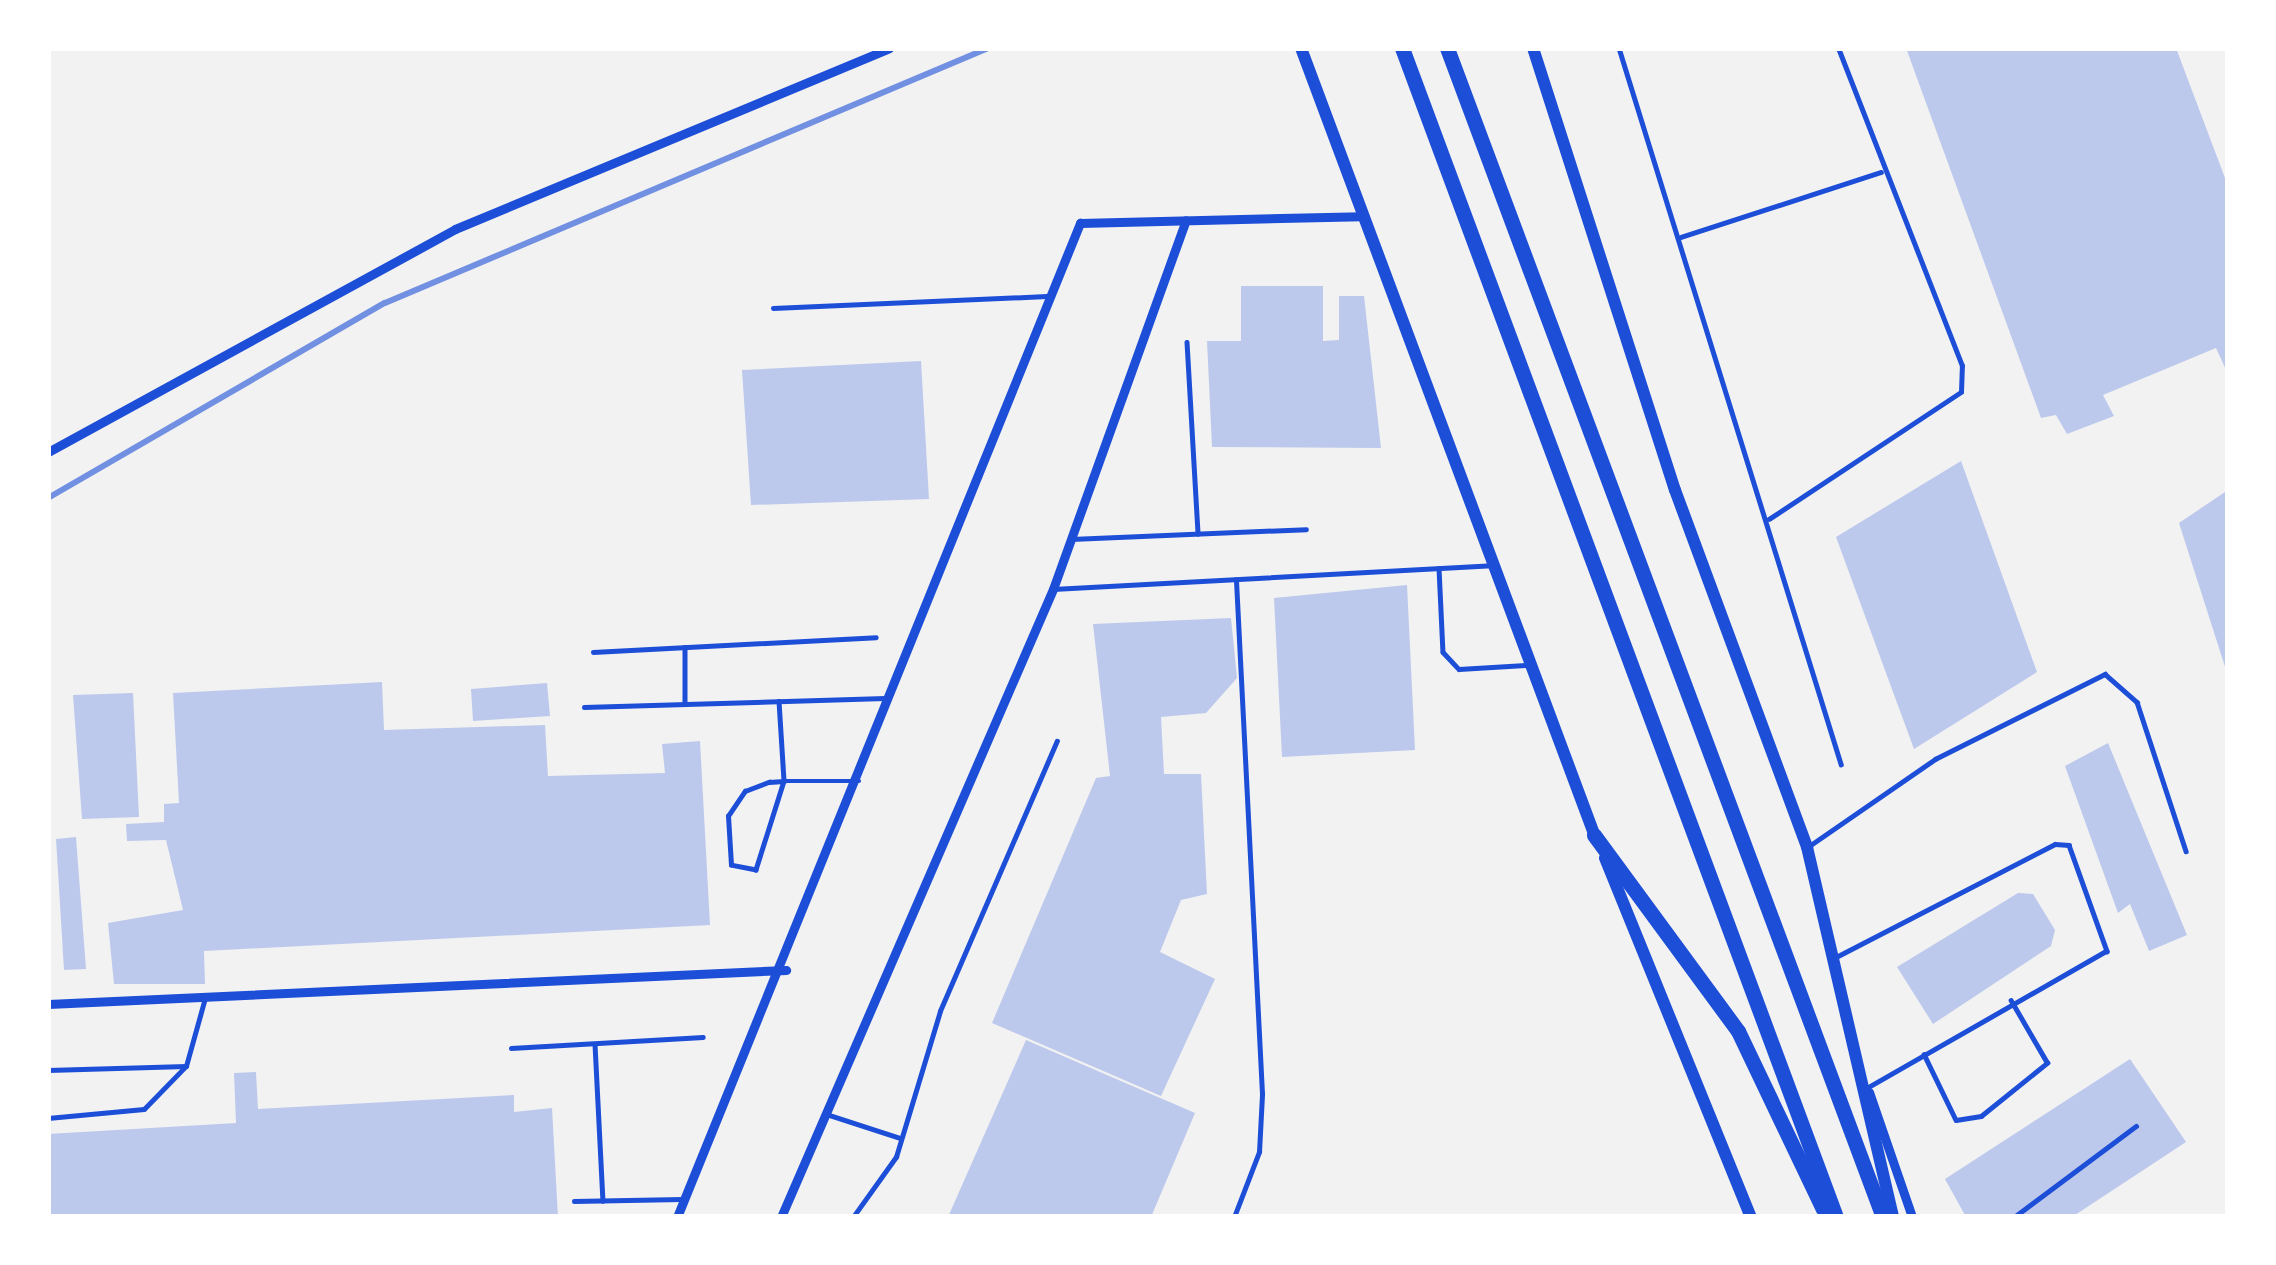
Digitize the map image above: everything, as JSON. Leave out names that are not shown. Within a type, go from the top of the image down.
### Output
[{"type":"highway","points":[[1402,48],[1836,1217]]},
{"type":"highway","points":[[1447,48],[1883,1217]]},
{"type":"highway","points":[[1594,835],[1738,1031],[1827,1217]]},
{"type":"street","points":[[48,452],[455,229],[889,48]]},
{"type":"street","points":[[1301,48],[1526,665],[1751,1217]]},
{"type":"street","points":[[1533,48],[1668,470],[1807,847],[1868,1088],[1893,1217]]},
{"type":"street","points":[[677,1217],[786,970],[1080,223],[1361,216]]},
{"type":"street","points":[[782,1217],[1053,590],[1186,220]]},
{"type":"street","points":[[48,1004],[786,970]]},
{"type":"street","points":[[1868,1088],[1912,1217]]},
{"type":"lane","points":[[1619,48],[1769,519],[1841,764]]},
{"type":"lane","points":[[1769,519],[1961,392],[1962,366],[1881,172],[1838,48]]},
{"type":"lane","points":[[1679,238],[1881,172]]},
{"type":"lane","points":[[773,308],[1052,296]]},
{"type":"lane","points":[[1187,342],[1198,534]]},
{"type":"lane","points":[[1071,539],[1306,529]]},
{"type":"lane","points":[[1053,590],[1491,565]]},
{"type":"lane","points":[[1439,568],[1443,652],[1459,669],[1526,665]]},
{"type":"lane","points":[[1234,1217],[1259,1152],[1262,1094],[1236,580]]},
{"type":"lane","points":[[593,652],[876,638]]},
{"type":"lane","points":[[685,647],[686,704]]},
{"type":"lane","points":[[1807,847],[1935,759],[2104,674],[2137,702],[2186,850]]},
{"type":"lane","points":[[584,707],[891,698]]},
{"type":"lane","points":[[779,701],[784,781],[759,864],[739,872],[726,843],[732,802],[784,781],[859,781]]},
{"type":"lane","points":[[853,1217],[903,1139],[940,1011],[1057,741]]},
{"type":"lane","points":[[1836,956],[2069,845],[2107,951],[2011,1001],[1868,1088]]},
{"type":"lane","points":[[48,1118],[144,1109],[185,1066],[205,998]]},
{"type":"lane","points":[[1924,1053],[1956,1120],[1981,1116],[2047,1063],[2011,1001]]},
{"type":"lane","points":[[511,1048],[703,1037]]},
{"type":"lane","points":[[596,1044],[603,1201]]},
{"type":"lane","points":[[48,1070],[185,1066]]},
{"type":"lane","points":[[826,1114],[903,1139]]},
{"type":"lane","points":[[2014,1217],[2137,1126]]},
{"type":"lane","points":[[574,1201],[685,1199]]},
{"type":"building","points":[[1906,48],[2176,48],[2228,186],[2228,374],[2216,348],[2103,395],[2114,416],[2067,434],[2056,415],[2041,418]]},
{"type":"building","points":[[1241,286],[1323,286],[1323,341],[1339,340],[1339,296],[1364,296],[1381,448],[1212,447],[1207,341],[1241,341]]},
{"type":"building","points":[[921,361],[929,499],[751,505],[742,370]]},
{"type":"building","points":[[1961,461],[2037,672],[1914,749],[1836,537]]},
{"type":"building","points":[[2228,490],[2228,673],[2227,673],[2179,523]]},
{"type":"building","points":[[1407,585],[1415,750],[1282,757],[1274,598]]},
{"type":"building","points":[[1231,618],[1237,678],[1206,713],[1161,717],[1164,774],[1201,774],[1207,894],[1181,900],[1160,952],[1215,979],[1161,1096],[992,1023],[1096,778],[1110,776],[1093,624]]},
{"type":"building","points":[[382,682],[384,730],[545,725],[548,776],[665,773],[662,744],[700,741],[710,925],[204,951],[205,984],[114,984],[108,923],[183,910],[166,840],[127,841],[126,824],[164,822],[164,804],[179,803],[173,693]]},
{"type":"building","points":[[547,683],[550,716],[473,721],[471,689]]},
{"type":"building","points":[[133,693],[139,817],[82,819],[73,695]]},
{"type":"building","points":[[2108,743],[2187,935],[2149,951],[2130,904],[2118,913],[2065,766]]},
{"type":"building","points":[[76,837],[86,969],[64,970],[56,839]]},
{"type":"building","points":[[2018,893],[2033,894],[2055,930],[2051,946],[1933,1024],[1897,967]]},
{"type":"building","points":[[1026,1040],[1195,1113],[1151,1217],[948,1217]]},
{"type":"building","points":[[2130,1059],[2186,1142],[2072,1217],[1966,1217],[1945,1179]]},
{"type":"building","points":[[256,1072],[258,1109],[514,1095],[514,1112],[552,1108],[558,1217],[48,1217],[48,1134],[236,1123],[234,1073]]},
{"type":"railway","points":[[48,498],[385,303],[988,48]]}]
